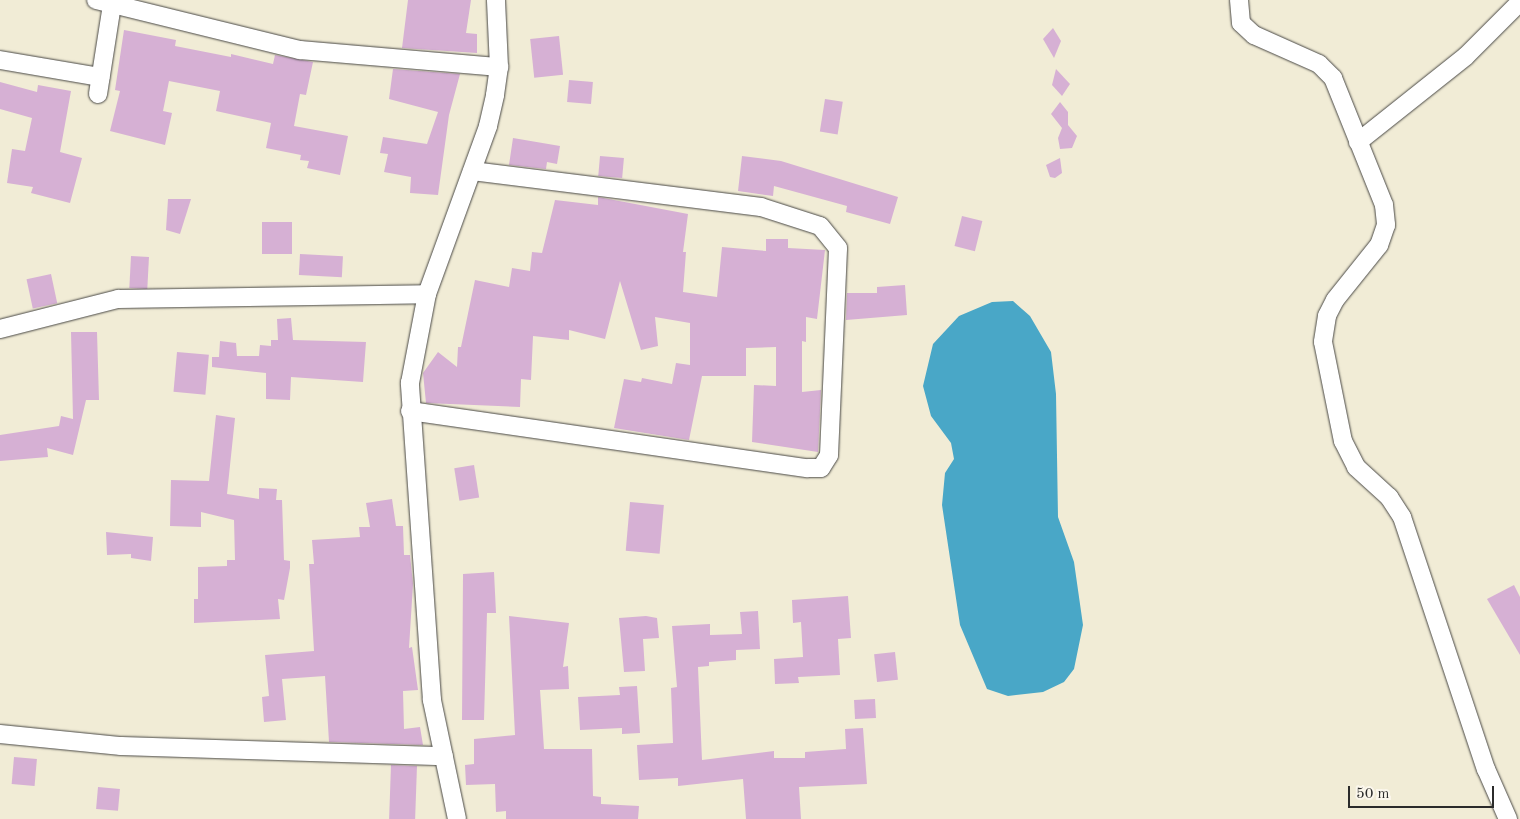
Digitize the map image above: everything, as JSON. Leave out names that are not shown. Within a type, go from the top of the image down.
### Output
[{"type":"street","points":[[457,819],[432,700],[410,411],[410,383],[427,294],[488,126],[499,67],[496,0]]},
{"type":"street","points":[[1239,0],[1241,23],[1254,35],[1319,64],[1333,78],[1384,205],[1386,225],[1380,245],[1335,300],[1327,316],[1323,342],[1343,441],[1356,467],[1390,497],[1402,517],[1486,769],[1508,819]]},
{"type":"street","points":[[0,60],[100,85],[104,2],[300,50],[499,67]]},
{"type":"street","points":[[1358,142],[1466,56],[1520,2]]},
{"type":"street","points":[[410,411],[808,468],[820,468],[829,455],[838,248],[820,226],[761,207],[472,172]]},
{"type":"street","points":[[0,329],[118,299],[427,294]]},
{"type":"street","points":[[0,734],[121,746],[444,756]]},
{"type":"water","points":[[1013,301],[1030,316],[1051,352],[1056,394],[1058,517],[1074,562],[1083,625],[1074,669],[1064,682],[1043,692],[1008,696],[987,689],[960,625],[942,505],[945,473],[954,459],[951,443],[931,416],[923,386],[933,344],[959,316],[992,302]]},
{"type":"building","points":[[408,0],[471,0],[466,33],[477,34],[477,53],[402,48]]},
{"type":"building","points":[[1053,28],[1061,41],[1054,58],[1043,39]]},
{"type":"building","points":[[124,30],[176,40],[175,46],[231,57],[231,54],[273,64],[275,55],[313,62],[306,95],[300,94],[294,126],[348,136],[340,175],[307,168],[309,161],[300,160],[301,155],[266,148],[271,123],[216,111],[220,91],[169,81],[163,111],[172,113],[165,145],[110,131],[120,91],[115,90]]},
{"type":"building","points":[[559,36],[563,75],[534,78],[530,39]]},
{"type":"building","points":[[393,69],[460,74],[449,115],[438,195],[410,193],[411,177],[384,172],[388,154],[380,153],[383,137],[427,144],[438,112],[389,99]]},
{"type":"building","points":[[1056,69],[1070,84],[1062,96],[1052,85]]},
{"type":"building","points":[[569,80],[593,82],[591,104],[567,102]]},
{"type":"building","points":[[0,82],[37,92],[38,85],[71,91],[60,152],[82,158],[70,203],[31,193],[33,187],[7,183],[12,149],[25,151],[32,118],[0,109]]},
{"type":"building","points":[[825,99],[843,102],[838,134],[820,132]]},
{"type":"building","points":[[1060,102],[1068,112],[1068,125],[1077,136],[1072,148],[1060,149],[1058,138],[1062,128],[1051,114]]},
{"type":"building","points":[[513,138],[560,146],[557,164],[547,162],[546,169],[509,165]]},
{"type":"building","points":[[600,156],[624,158],[622,178],[598,176]]},
{"type":"building","points":[[742,156],[781,161],[898,197],[890,224],[846,212],[847,206],[774,186],[773,196],[738,191]]},
{"type":"building","points":[[1060,158],[1062,173],[1055,178],[1050,177],[1046,165]]},
{"type":"building","points":[[598,197],[688,214],[683,252],[686,252],[683,292],[717,297],[722,247],[766,251],[766,239],[788,239],[788,248],[825,250],[817,319],[806,317],[806,342],[802,341],[802,392],[821,390],[818,452],[752,442],[754,385],[776,386],[776,347],[746,348],[746,376],[702,376],[689,440],[614,428],[624,379],[641,382],[642,378],[672,384],[676,363],[690,365],[690,323],[655,317],[658,346],[641,350],[620,281],[605,339],[569,330],[569,340],[533,336],[531,380],[521,379],[520,407],[426,403],[423,373],[438,352],[457,367],[458,347],[461,347],[475,280],[509,287],[512,268],[530,271],[532,252],[542,253],[555,200],[598,205]]},
{"type":"building","points":[[168,199],[191,199],[180,234],[166,230]]},
{"type":"building","points":[[962,216],[982,221],[975,251],[955,246]]},
{"type":"building","points":[[262,222],[292,222],[292,254],[262,254]]},
{"type":"building","points":[[300,254],[343,256],[342,277],[299,275]]},
{"type":"building","points":[[131,256],[149,257],[147,289],[129,288]]},
{"type":"building","points":[[51,274],[57,303],[33,309],[27,279]]},
{"type":"building","points":[[905,285],[907,315],[846,320],[847,293],[877,293],[877,287]]},
{"type":"building","points":[[291,318],[293,340],[366,342],[363,382],[291,377],[290,400],[266,399],[266,373],[212,367],[212,357],[219,357],[220,341],[236,343],[237,356],[259,356],[260,345],[271,346],[271,340],[278,340],[277,319]]},
{"type":"building","points":[[71,332],[97,332],[99,400],[86,400],[73,455],[47,448],[48,457],[0,461],[0,435],[59,426],[61,416],[73,419]]},
{"type":"building","points":[[177,352],[209,355],[205,395],[174,392]]},
{"type":"building","points":[[216,415],[235,418],[227,494],[259,499],[259,488],[277,489],[276,500],[282,500],[284,560],[290,561],[290,568],[284,600],[278,599],[280,619],[194,623],[194,599],[198,599],[198,567],[227,566],[227,560],[235,560],[234,520],[201,512],[201,527],[170,526],[171,480],[209,481]]},
{"type":"building","points":[[474,465],[479,498],[459,501],[454,468]]},
{"type":"building","points":[[392,499],[396,526],[403,526],[404,555],[410,555],[413,584],[409,648],[412,647],[418,690],[403,691],[404,729],[420,727],[423,745],[329,742],[325,676],[282,679],[286,720],[264,722],[262,697],[269,696],[265,655],[314,651],[309,564],[314,564],[312,540],[360,537],[359,527],[370,527],[366,503]]},
{"type":"building","points":[[630,502],[664,505],[660,554],[626,551]]},
{"type":"building","points":[[106,532],[153,537],[151,561],[131,558],[131,554],[107,555]]},
{"type":"building","points":[[494,572],[496,613],[487,613],[484,720],[462,720],[463,574]]},
{"type":"building","points":[[1514,585],[1520,597],[1520,655],[1487,599]]},
{"type":"building","points":[[848,596],[851,638],[838,639],[840,675],[798,677],[799,683],[775,684],[774,659],[803,657],[801,622],[793,623],[792,600]]},
{"type":"building","points":[[758,611],[760,649],[736,650],[736,660],[709,662],[709,666],[698,667],[702,760],[774,751],[774,758],[805,758],[805,752],[846,749],[845,729],[863,728],[867,784],[799,787],[801,819],[746,819],[743,779],[678,786],[678,778],[639,780],[637,745],[673,743],[671,688],[677,687],[672,626],[710,624],[710,635],[742,634],[740,612]]},
{"type":"building","points":[[509,616],[569,623],[563,667],[568,666],[569,689],[540,690],[544,749],[592,749],[593,796],[601,797],[601,804],[639,806],[638,819],[506,819],[506,811],[496,812],[495,784],[466,785],[465,765],[474,764],[474,739],[515,735]]},
{"type":"building","points":[[646,616],[657,618],[659,638],[643,639],[645,671],[624,672],[619,618]]},
{"type":"building","points":[[895,652],[898,680],[877,682],[874,654]]},
{"type":"building","points":[[637,686],[640,733],[622,734],[622,728],[580,730],[578,697],[620,695],[619,687]]},
{"type":"building","points":[[875,699],[876,718],[855,719],[854,700]]},
{"type":"building","points":[[14,757],[37,759],[35,786],[12,784]]},
{"type":"building","points":[[391,765],[417,766],[415,819],[389,819]]},
{"type":"building","points":[[98,787],[120,789],[118,811],[96,809]]}]
